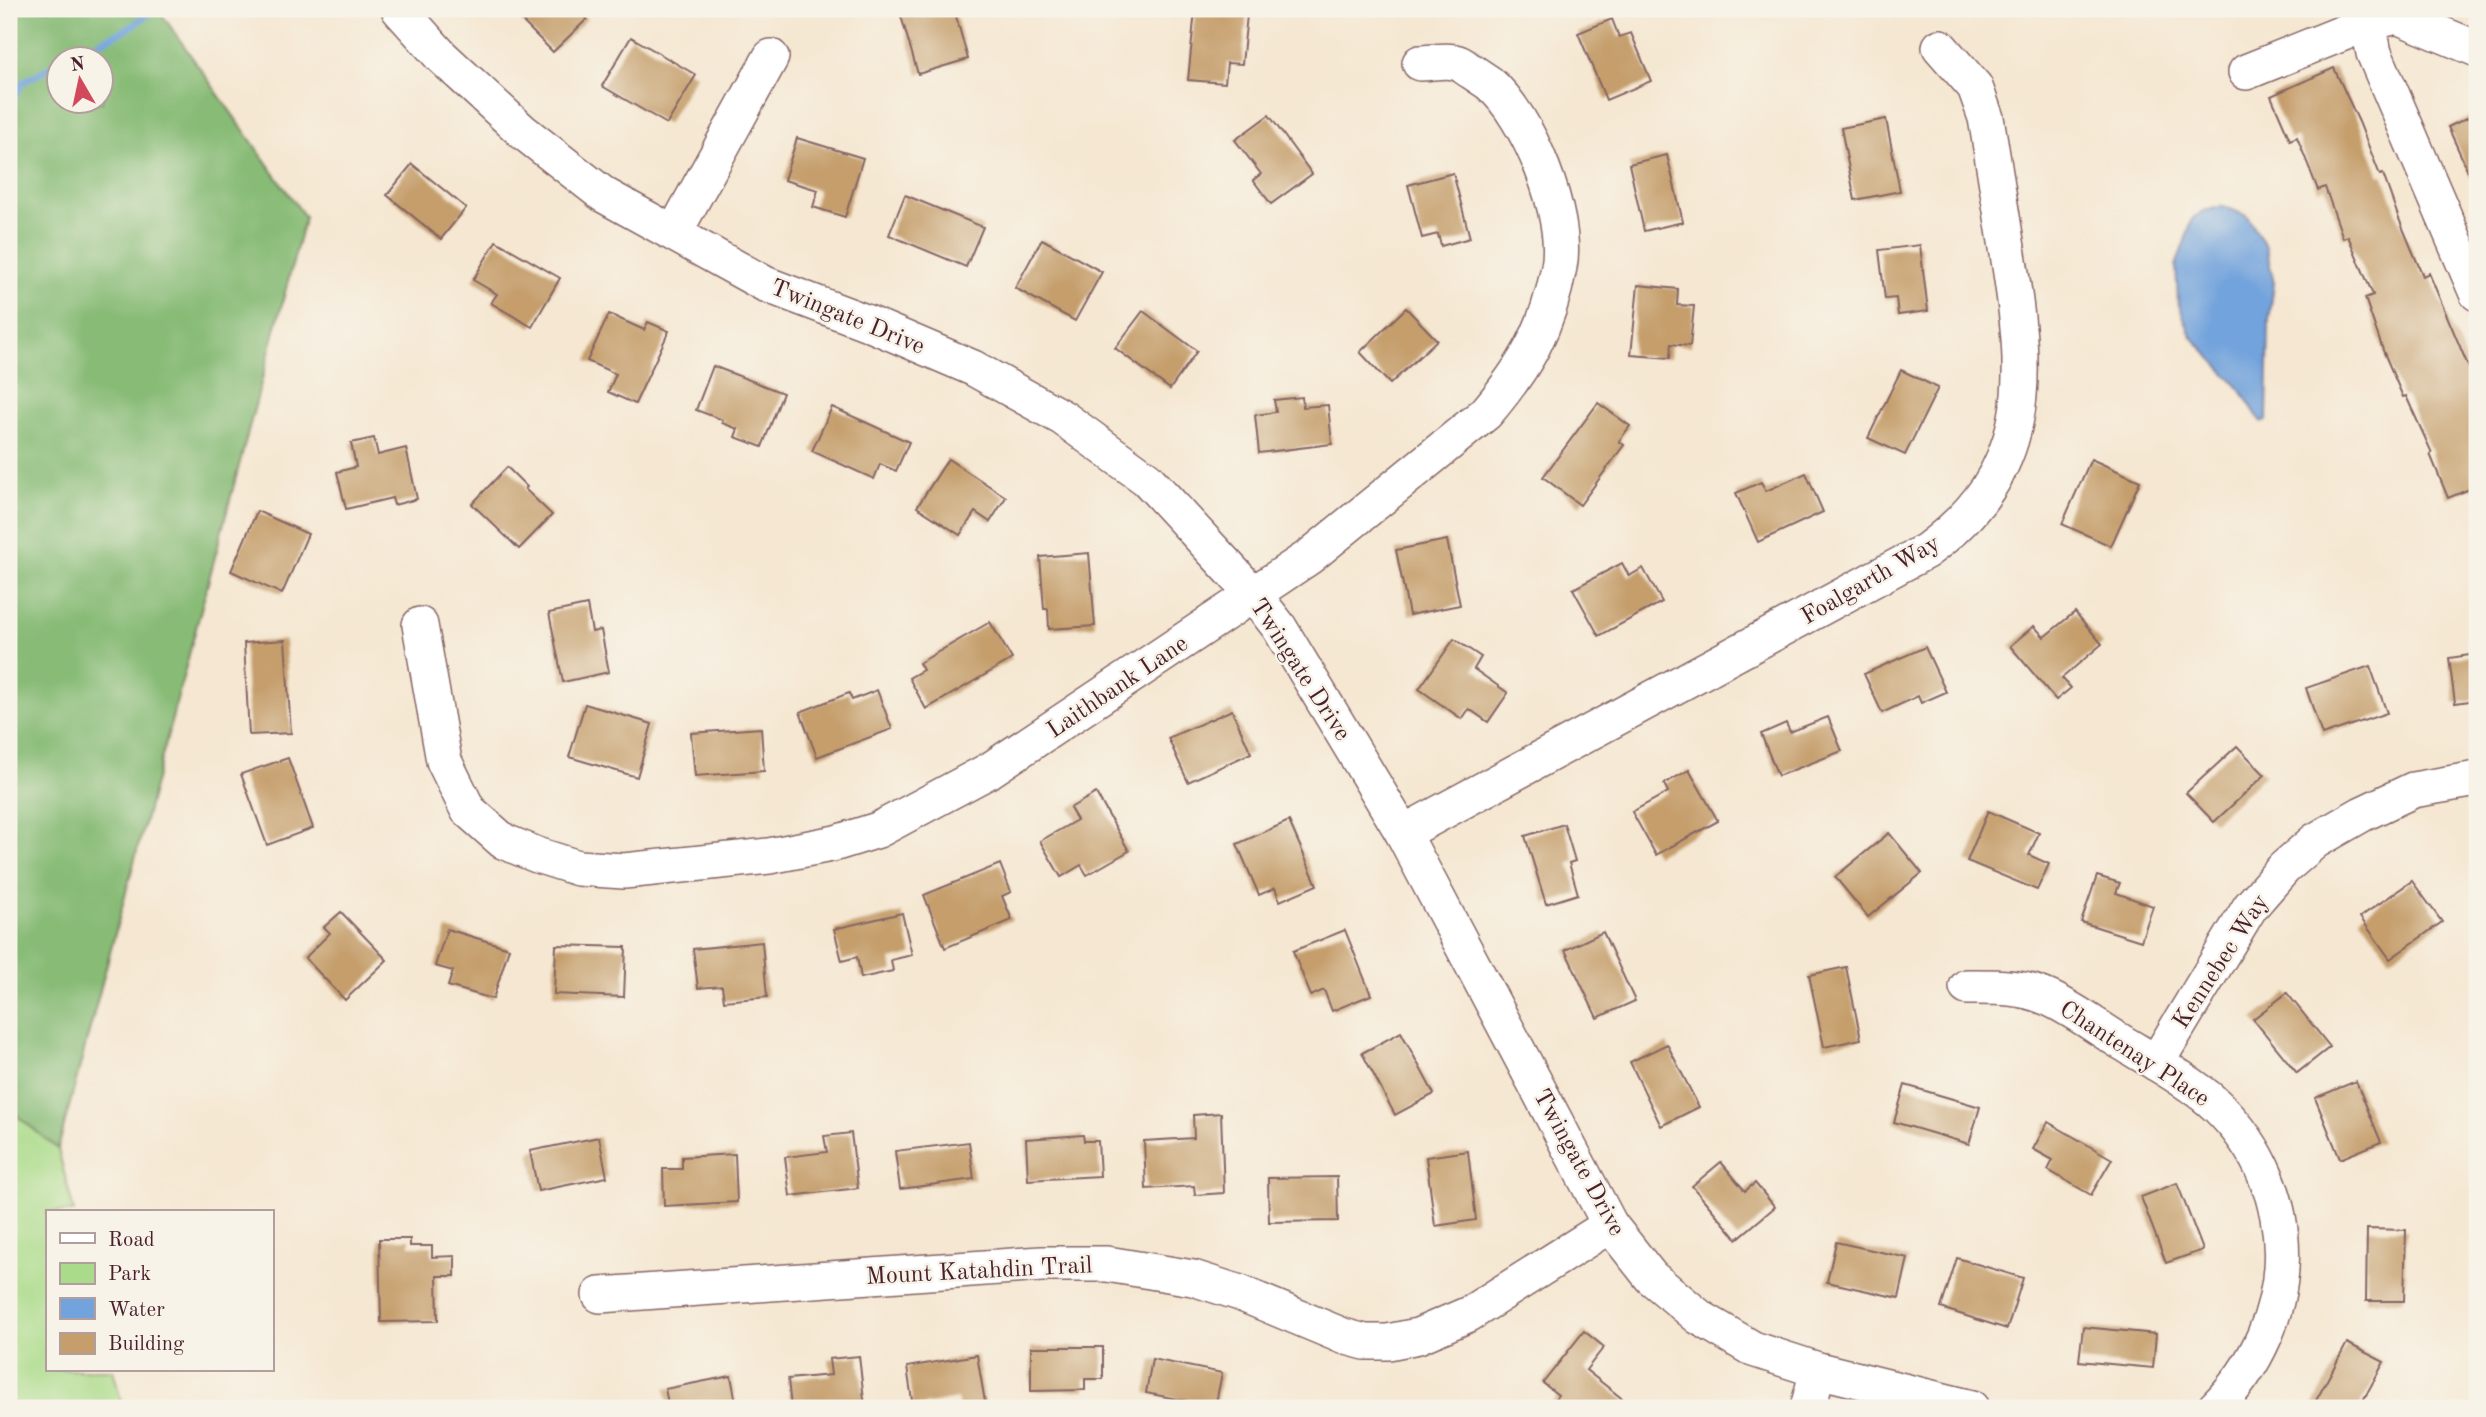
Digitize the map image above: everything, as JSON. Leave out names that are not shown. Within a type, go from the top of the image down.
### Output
[{"type":"street","name":"Twingate Drive","points":[[399,9],[441,56],[522,131],[604,195],[765,284],[868,323],[973,368],[1063,418],[1147,479],[1254,595],[1279,627],[1403,833],[1610,1225],[1651,1277],[1699,1317],[1753,1349],[1818,1370],[1972,1408]]},
{"type":"street","points":[[2246,72],[2368,23],[2397,16],[2477,49]]},
{"type":"street","points":[[2368,23],[2374,52],[2477,293]]},
{"type":"street","name":"Foalgarth Way","points":[[1403,833],[1926,551],[1954,530],[2001,467],[2014,429],[2021,379],[2019,336],[1986,118],[1975,87],[1940,47]]},
{"type":"street","points":[[674,233],[772,57]]},
{"type":"street","name":"Laithbank Lane","points":[[420,625],[444,761],[468,810],[503,841],[578,868],[624,871],[769,856],[836,843],[878,830],[990,770],[1309,557],[1486,413],[1510,385],[1533,349],[1549,310],[1560,264],[1560,234],[1552,197],[1538,159],[1518,119],[1490,84],[1457,62],[1420,63]]},
{"type":"street","name":"Kennebec Way","points":[[2156,1063],[2250,908],[2284,868],[2315,841],[2362,814],[2413,790],[2477,779]]},
{"type":"street","name":"Chantenay Place","points":[[1967,987],[2008,987],[2046,997],[2156,1063],[2214,1103],[2239,1129],[2260,1163],[2278,1212],[2282,1275],[2271,1323],[2245,1373],[2215,1408]]},
{"type":"street","name":"Mount Katahdin Trail","points":[[600,1295],[1042,1264],[1107,1264],[1192,1278],[1240,1293],[1343,1336],[1365,1342],[1388,1342],[1418,1336],[1469,1314],[1610,1225]]},
{"type":"street","points":[[1808,1408],[1818,1370]]},
{"type":"green space","points":[[9,9],[158,9],[305,217],[58,1149],[9,1109]]},
{"type":"green space","points":[[9,1109],[58,1149],[73,1210],[46,1210],[46,1372],[114,1372],[123,1408],[9,1408]]},
{"type":"water","points":[[2223,206],[2247,216],[2266,247],[2274,283],[2269,319],[2267,421],[2261,422],[2240,389],[2191,336],[2178,302],[2176,266],[2193,218],[2204,211]]},
{"type":"building","points":[[510,9],[577,9],[587,19],[553,52]]},
{"type":"building","points":[[899,9],[954,9],[968,59],[918,74]]},
{"type":"building","points":[[1195,10],[1247,15],[1242,64],[1227,63],[1225,83],[1188,80]]},
{"type":"building","points":[[1612,19],[1619,37],[1631,33],[1651,81],[1606,100],[1578,33]]},
{"type":"building","points":[[631,37],[696,75],[667,124],[602,86]]},
{"type":"building","points":[[2334,68],[2380,175],[2383,174],[2423,276],[2429,273],[2477,387],[2477,486],[2448,498],[2430,454],[2432,453],[2384,353],[2365,298],[2373,295],[2348,236],[2343,238],[2325,187],[2318,190],[2297,137],[2290,140],[2271,96]]},
{"type":"building","points":[[2477,113],[2477,191],[2448,127]]},
{"type":"building","points":[[1269,115],[1312,174],[1271,204],[1253,180],[1261,174],[1235,140]]},
{"type":"building","points":[[1886,119],[1900,191],[1855,200],[1841,128]]},
{"type":"building","points":[[797,138],[863,158],[845,217],[813,207],[818,190],[784,180]]},
{"type":"building","points":[[1667,155],[1683,222],[1644,231],[1629,164]]},
{"type":"building","points":[[412,164],[466,208],[441,239],[387,195]]},
{"type":"building","points":[[1453,173],[1470,238],[1441,246],[1438,234],[1422,238],[1408,185]]},
{"type":"building","points":[[905,195],[983,227],[966,267],[889,235]]},
{"type":"building","points":[[1042,239],[1102,272],[1075,321],[1015,288]]},
{"type":"building","points":[[496,241],[560,278],[532,327],[491,303],[497,294],[473,280]]},
{"type":"building","points":[[1920,245],[1928,311],[1898,315],[1896,298],[1885,299],[1879,250]]},
{"type":"building","points":[[1638,285],[1678,289],[1677,305],[1694,306],[1690,346],[1671,344],[1670,358],[1631,355]]},
{"type":"building","points":[[1406,308],[1437,340],[1390,384],[1360,352]]},
{"type":"building","points":[[1143,311],[1197,351],[1170,389],[1115,348]]},
{"type":"building","points":[[609,314],[644,330],[648,322],[669,331],[635,404],[608,392],[616,374],[587,361]]},
{"type":"building","points":[[713,366],[783,393],[762,447],[735,437],[738,429],[722,423],[723,420],[696,410]]},
{"type":"building","points":[[1901,370],[1938,388],[1905,455],[1868,438]]},
{"type":"building","points":[[1302,397],[1303,407],[1328,405],[1332,444],[1259,453],[1255,415],[1276,412],[1274,400]]},
{"type":"building","points":[[1598,403],[1630,426],[1619,441],[1624,445],[1580,505],[1543,477]]},
{"type":"building","points":[[832,407],[909,442],[896,471],[880,464],[874,479],[812,451]]},
{"type":"building","points":[[374,438],[378,455],[406,448],[417,499],[394,505],[392,498],[346,509],[337,472],[356,467],[351,443]]},
{"type":"building","points":[[948,459],[1006,497],[990,522],[975,512],[960,535],[917,507]]},
{"type":"building","points":[[2091,459],[2140,481],[2111,546],[2062,524]]},
{"type":"building","points":[[507,467],[552,515],[519,549],[472,504]]},
{"type":"building","points":[[1806,473],[1823,512],[1758,542],[1736,493],[1761,482],[1766,491]]},
{"type":"building","points":[[257,511],[308,534],[282,594],[231,571]]},
{"type":"building","points":[[1447,540],[1460,605],[1409,615],[1396,550]]},
{"type":"building","points":[[1089,553],[1095,626],[1049,629],[1048,609],[1044,609],[1040,557]]},
{"type":"building","points":[[1622,563],[1629,576],[1643,568],[1662,602],[1599,636],[1573,589]]},
{"type":"building","points":[[587,605],[592,632],[601,630],[609,672],[563,682],[549,613]]},
{"type":"building","points":[[2075,612],[2102,644],[2062,678],[2071,688],[2056,700],[2010,646],[2034,626],[2044,637]]},
{"type":"building","points":[[990,622],[1012,659],[926,709],[909,678],[923,670],[919,663]]},
{"type":"building","points":[[1454,639],[1481,657],[1474,669],[1508,693],[1488,722],[1469,709],[1462,719],[1419,689]]},
{"type":"building","points":[[285,640],[291,733],[249,735],[244,643]]},
{"type":"building","points":[[1925,647],[1946,692],[1921,703],[1918,696],[1882,713],[1864,674]]},
{"type":"building","points":[[2477,654],[2477,700],[2455,703],[2449,658]]},
{"type":"building","points":[[2370,666],[2387,713],[2322,735],[2306,688]]},
{"type":"building","points":[[877,690],[892,729],[817,757],[800,712],[849,693],[852,700]]},
{"type":"building","points":[[585,704],[652,724],[637,777],[569,757]]},
{"type":"building","points":[[1232,710],[1251,753],[1188,782],[1168,738]]},
{"type":"building","points":[[1828,717],[1842,751],[1778,776],[1761,734],[1786,723],[1790,732]]},
{"type":"building","points":[[761,728],[764,771],[695,776],[691,733]]},
{"type":"building","points":[[2237,746],[2265,775],[2214,822],[2186,793]]},
{"type":"building","points":[[288,758],[313,828],[267,845],[241,774]]},
{"type":"building","points":[[1689,770],[1718,821],[1656,855],[1632,812],[1668,792],[1664,784]]},
{"type":"building","points":[[1096,793],[1129,851],[1087,875],[1081,865],[1061,877],[1040,841],[1077,820],[1070,808]]},
{"type":"building","points":[[1988,811],[2039,833],[2029,855],[2049,864],[2037,890],[1967,861]]},
{"type":"building","points":[[1289,821],[1317,885],[1280,901],[1275,888],[1259,895],[1237,844]]},
{"type":"building","points":[[1564,824],[1575,861],[1569,863],[1578,894],[1546,904],[1525,836]]},
{"type":"building","points":[[1889,833],[1922,873],[1868,917],[1835,877]]},
{"type":"building","points":[[1000,864],[1011,892],[1002,896],[1012,920],[945,948],[924,895]]},
{"type":"building","points":[[2097,876],[2120,883],[2116,893],[2153,906],[2141,941],[2081,922]]},
{"type":"building","points":[[2412,881],[2442,922],[2390,959],[2360,917]]},
{"type":"building","points":[[341,912],[387,960],[345,1000],[305,958],[330,933],[324,927]]},
{"type":"building","points":[[902,913],[912,955],[891,960],[893,971],[861,978],[857,957],[842,961],[834,929]]},
{"type":"building","points":[[447,929],[509,948],[493,999],[448,986],[453,971],[435,966]]},
{"type":"building","points":[[1345,930],[1371,995],[1332,1011],[1324,990],[1311,996],[1293,951]]},
{"type":"building","points":[[1603,932],[1635,1001],[1597,1018],[1565,950]]},
{"type":"building","points":[[762,942],[767,997],[724,1001],[722,986],[698,988],[693,949]]},
{"type":"building","points":[[556,945],[626,947],[624,997],[554,994]]},
{"type":"building","points":[[1846,967],[1861,1039],[1824,1047],[1809,975]]},
{"type":"building","points":[[2287,993],[2330,1047],[2297,1073],[2253,1019]]},
{"type":"building","points":[[1401,1032],[1434,1094],[1395,1115],[1362,1053]]},
{"type":"building","points":[[1667,1044],[1699,1107],[1661,1126],[1630,1062]]},
{"type":"building","points":[[2356,1081],[2381,1142],[2340,1159],[2315,1098]]},
{"type":"building","points":[[1905,1085],[1980,1107],[1969,1144],[1894,1122]]},
{"type":"building","points":[[1221,1113],[1224,1193],[1195,1195],[1194,1186],[1146,1189],[1144,1141],[1194,1138],[1193,1115]]},
{"type":"building","points":[[2048,1122],[2112,1159],[2091,1195],[2048,1170],[2053,1160],[2033,1149]]},
{"type":"building","points":[[851,1133],[858,1188],[790,1196],[785,1157],[827,1152],[824,1136]]},
{"type":"building","points":[[1083,1135],[1084,1141],[1098,1141],[1100,1176],[1028,1180],[1026,1139]]},
{"type":"building","points":[[599,1137],[607,1177],[538,1191],[530,1151]]},
{"type":"building","points":[[969,1142],[974,1179],[900,1189],[895,1151]]},
{"type":"building","points":[[1468,1151],[1476,1220],[1435,1226],[1426,1157]]},
{"type":"building","points":[[735,1154],[737,1202],[664,1206],[663,1169],[682,1169],[682,1157]]},
{"type":"building","points":[[1721,1162],[1745,1191],[1755,1183],[1775,1207],[1737,1239],[1692,1186]]},
{"type":"building","points":[[1337,1177],[1338,1221],[1269,1222],[1268,1178]]},
{"type":"building","points":[[2177,1183],[2203,1250],[2166,1263],[2141,1197]]},
{"type":"building","points":[[2367,1229],[2406,1230],[2404,1301],[2366,1301]]},
{"type":"building","points":[[379,1239],[410,1239],[410,1246],[432,1246],[432,1257],[455,1256],[455,1276],[437,1276],[438,1321],[381,1322]]},
{"type":"building","points":[[1836,1242],[1908,1258],[1899,1298],[1827,1282]]},
{"type":"building","points":[[1957,1258],[2023,1278],[2007,1329],[1941,1308]]},
{"type":"building","points":[[2083,1327],[2156,1334],[2153,1368],[2079,1361]]},
{"type":"building","points":[[1584,1331],[1604,1347],[1586,1370],[1634,1408],[1548,1408],[1558,1395],[1543,1383]]},
{"type":"building","points":[[2347,1343],[2384,1362],[2359,1408],[2312,1408]]},
{"type":"building","points":[[1031,1347],[1103,1347],[1103,1379],[1085,1379],[1085,1390],[1031,1391]]},
{"type":"building","points":[[977,1355],[986,1408],[959,1408],[957,1399],[913,1407],[907,1367]]},
{"type":"building","points":[[859,1356],[865,1408],[791,1408],[788,1379],[831,1375],[829,1359]]},
{"type":"building","points":[[1152,1359],[1222,1373],[1215,1408],[1186,1408],[1187,1401],[1146,1393]]},
{"type":"building","points":[[731,1376],[737,1408],[669,1408],[665,1389]]},
{"type":"waterway","points":[[92,46],[129,28],[156,9]]},
{"type":"waterway","points":[[9,104],[23,82],[46,70]]}]
